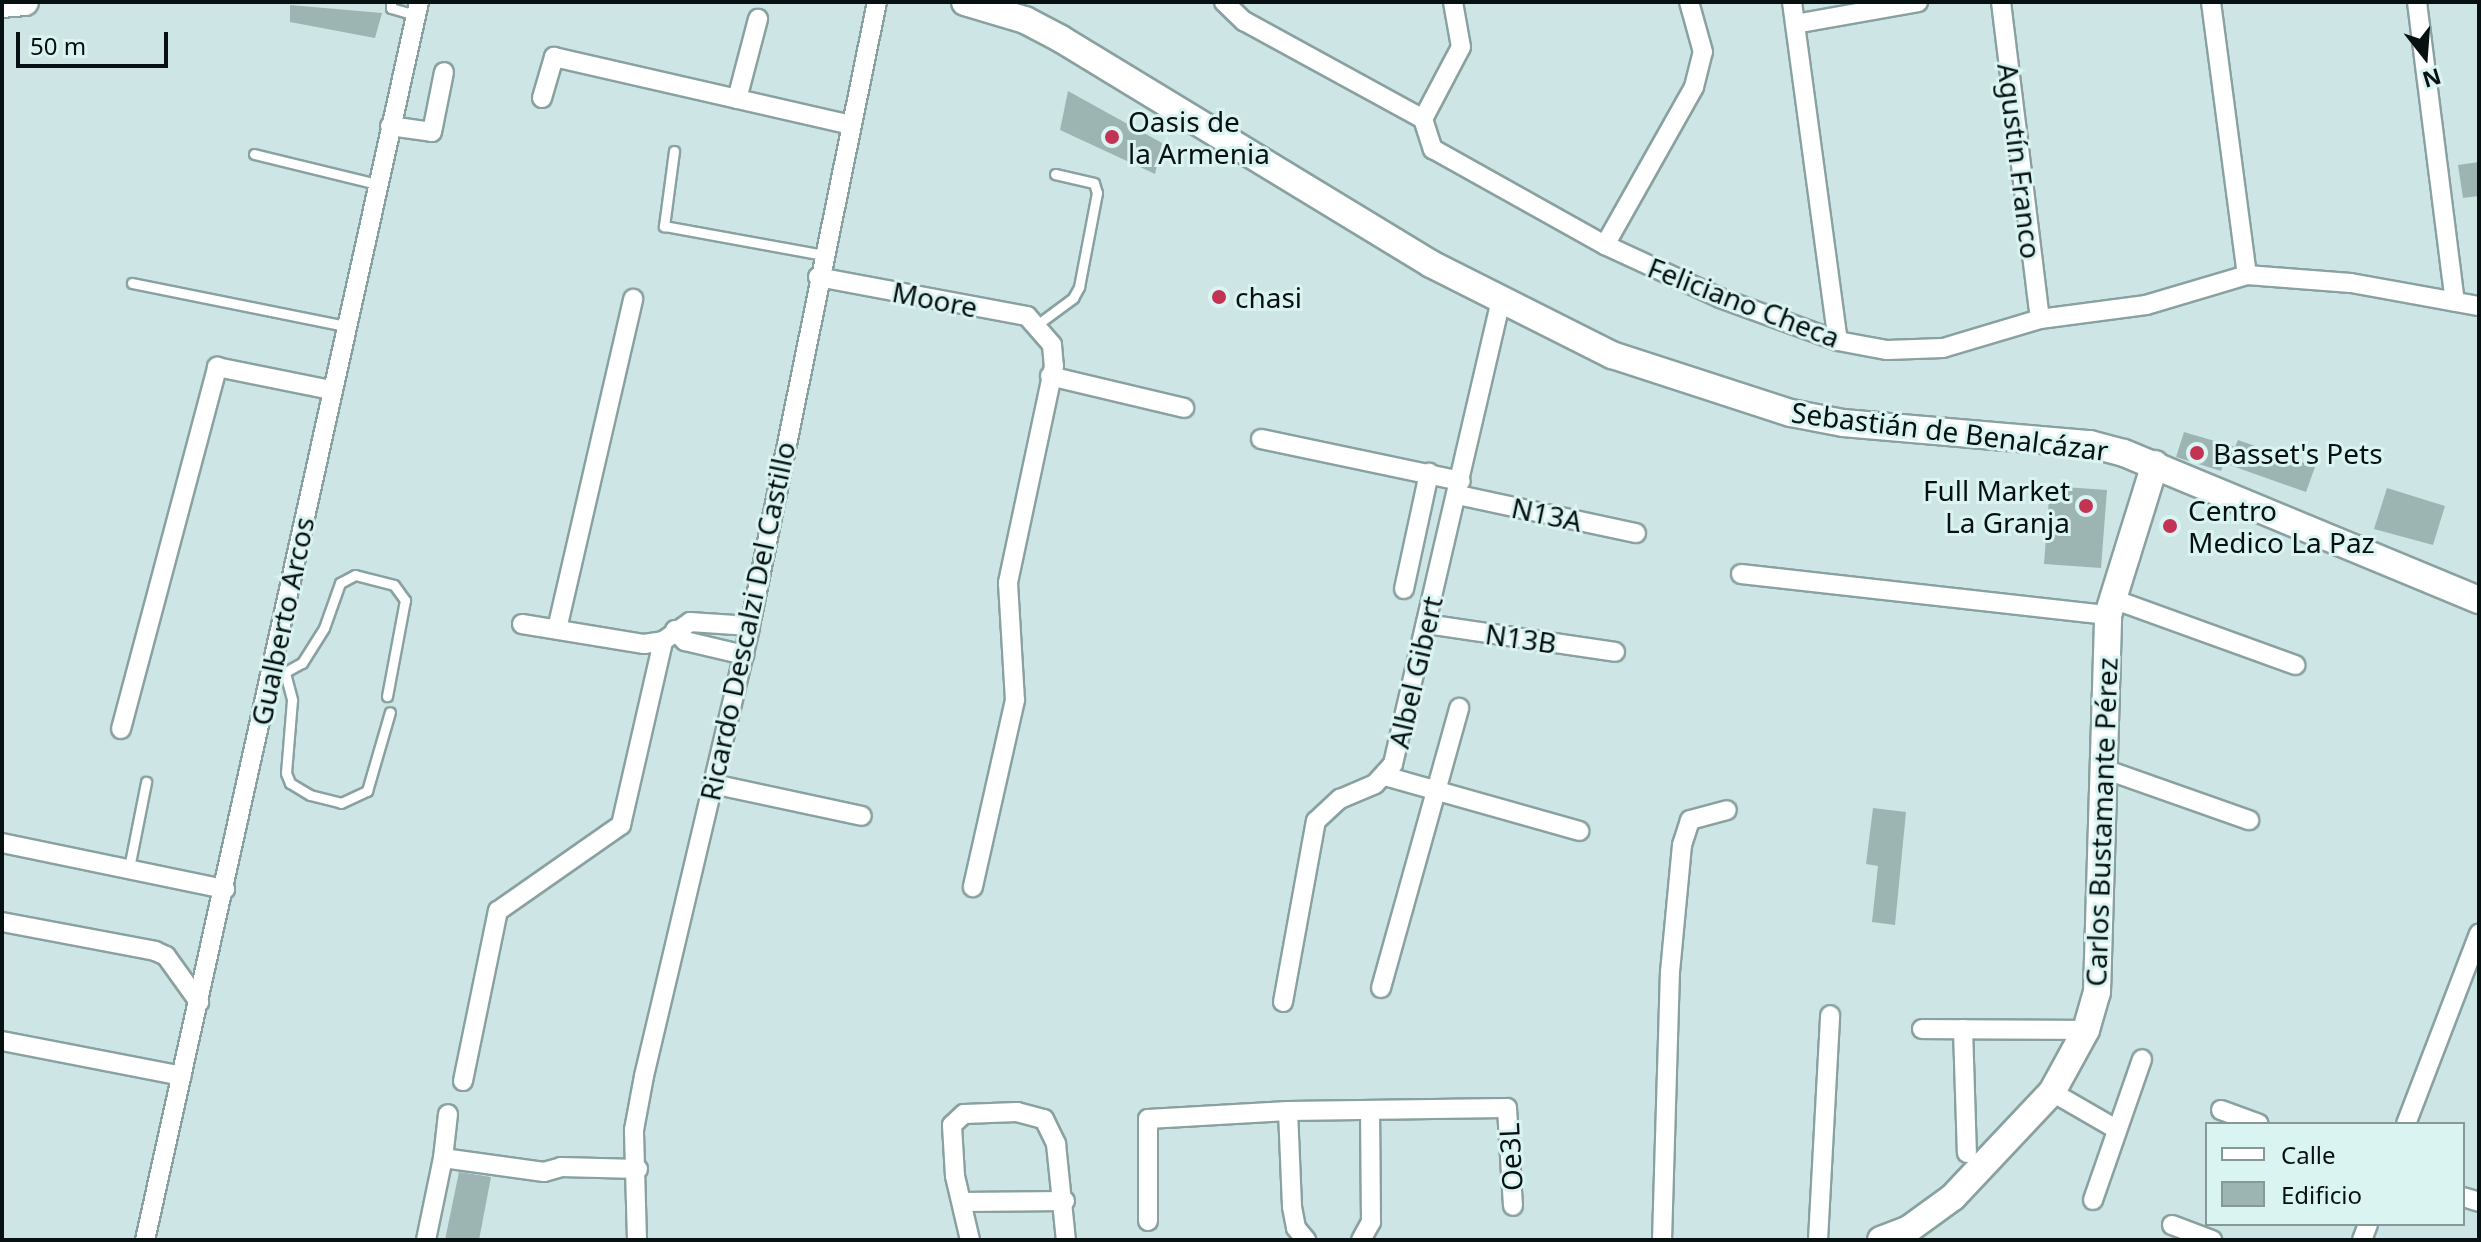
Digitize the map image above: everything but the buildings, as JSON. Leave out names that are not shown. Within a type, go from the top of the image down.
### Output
[{"type":"main road","points":[[2,4],[25,2]]},
{"type":"main road","name":"Sebastián de Benalcázar","points":[[965,2],[1025,20],[1061,39],[1500,303],[1612,355],[1791,413],[1884,427],[2090,444],[2155,464],[2479,600]]},
{"type":"main road","name":"Carlos Bustamante Pérez","points":[[1881,1240],[1935,1212],[2052,1092],[2086,1030],[2097,992],[2111,607],[2155,464]]},
{"type":"street","name":"Ricardo Descalzi Del Castillo","points":[[637,1240],[638,1169],[634,1130],[644,1076],[744,655],[818,277],[877,2]]},
{"type":"street","points":[[1224,2],[1244,21],[1423,119],[1461,47],[1453,2]]},
{"type":"street","points":[[1605,245],[1694,87],[1703,52],[1689,2]]},
{"type":"street","points":[[1792,2],[1838,341]]},
{"type":"street","points":[[1795,24],[1918,2]]},
{"type":"street","name":"Agustín Franco","points":[[2001,2],[2040,319]]},
{"type":"street","points":[[2211,2],[2247,275]]},
{"type":"street","points":[[2417,2],[2455,302]]},
{"type":"street","name":"Gualberto Arcos","points":[[145,1240],[277,677],[331,390],[417,8]]},
{"type":"street","points":[[737,99],[758,19]]},
{"type":"street","points":[[542,98],[554,57],[851,125]]},
{"type":"street","points":[[390,126],[432,132],[444,72]]},
{"type":"street","name":"Feliciano Checa","points":[[1423,119],[1433,149],[1605,245],[1720,298],[1838,341],[1887,350],[1943,348],[2040,319],[2146,305],[2247,275],[2351,283],[2479,306]]},
{"type":"street","name":"Moore","points":[[818,277],[1027,316],[1042,329]]},
{"type":"street","points":[[557,629],[633,299]]},
{"type":"street","name":"Albel Gibert","points":[[1283,1002],[1316,821],[1325,809],[1385,776],[1393,764],[1500,303]]},
{"type":"street","points":[[973,887],[1015,700],[1008,583],[1054,356],[1042,329]]},
{"type":"street","points":[[121,729],[217,367],[331,390]]},
{"type":"street","points":[[1050,376],[1184,408]]},
{"type":"street","name":"N13A","points":[[1261,439],[1429,473],[1459,488],[1636,533]]},
{"type":"street","points":[[1404,589],[1429,473]]},
{"type":"street","points":[[1741,574],[2111,607],[2295,665]]},
{"type":"street","points":[[522,624],[644,644],[669,636],[690,622],[750,626]]},
{"type":"street","name":"N13B","points":[[1426,624],[1615,652]]},
{"type":"street","points":[[669,636],[744,655]]},
{"type":"street","points":[[463,1081],[498,911],[621,825],[669,636]]},
{"type":"street","points":[[1381,988],[1459,708]]},
{"type":"street","points":[[2104,769],[2249,820]]},
{"type":"street","points":[[1385,776],[1579,831]]},
{"type":"street","points":[[713,784],[862,816]]},
{"type":"street","points":[[1662,1240],[1670,972],[1682,845],[1690,820],[1727,810]]},
{"type":"street","points":[[2,843],[225,889]]},
{"type":"street","points":[[2,922],[155,951],[166,956],[199,1002]]},
{"type":"street","points":[[2407,1122],[2479,934]]},
{"type":"street","points":[[1818,1240],[1830,1015]]},
{"type":"street","points":[[1922,1029],[2086,1030]]},
{"type":"street","points":[[1963,1029],[1967,1153]]},
{"type":"street","points":[[2,1041],[182,1076]]},
{"type":"street","points":[[2093,1200],[2142,1059]]},
{"type":"street","points":[[2052,1092],[2116,1129]]},
{"type":"street","name":"Oe3L","points":[[1370,1110],[1507,1108],[1513,1206]]},
{"type":"street","points":[[1148,1221],[1148,1119],[1370,1110],[1371,1222],[1361,1240]]},
{"type":"street","points":[[2221,1110],[2254,1122]]},
{"type":"street","points":[[1288,1111],[1292,1207],[1296,1228],[1306,1240]]},
{"type":"street","points":[[970,1240],[950,1132],[964,1114],[1017,1112],[1044,1119],[1056,1144],[1065,1201],[1066,1240]]},
{"type":"street","points":[[426,1240],[443,1158],[448,1114]]},
{"type":"street","points":[[443,1158],[544,1172],[561,1167],[638,1169]]},
{"type":"street","points":[[962,1202],[1065,1201]]},
{"type":"street","points":[[2172,1225],[2212,1240]]},
{"type":"lane","points":[[391,2],[390,8],[417,8]]},
{"type":"lane","points":[[674,151],[664,226],[823,255]]},
{"type":"lane","points":[[254,154],[377,184]]},
{"type":"lane","points":[[1042,329],[1073,298],[1079,287],[1097,193],[1094,183],[1055,174]]},
{"type":"lane","points":[[132,283],[345,326]]},
{"type":"lane","points":[[387,696],[405,600],[394,585],[365,577],[347,577],[340,583],[313,648],[277,677],[292,700],[286,773],[290,783],[310,795],[341,803],[367,791],[390,712]]},
{"type":"lane","points":[[129,868],[146,782]]},
{"type":"place","name":"Oasis de la Armenia","points":[[1112,137]]},
{"type":"place","name":"chasi","points":[[1219,297]]},
{"type":"place","name":"Basset's Pets","points":[[2197,453]]},
{"type":"place","name":"Full Market La Granja","points":[[2086,506]]},
{"type":"place","name":"Centro Medico La Paz","points":[[2170,526]]}]
